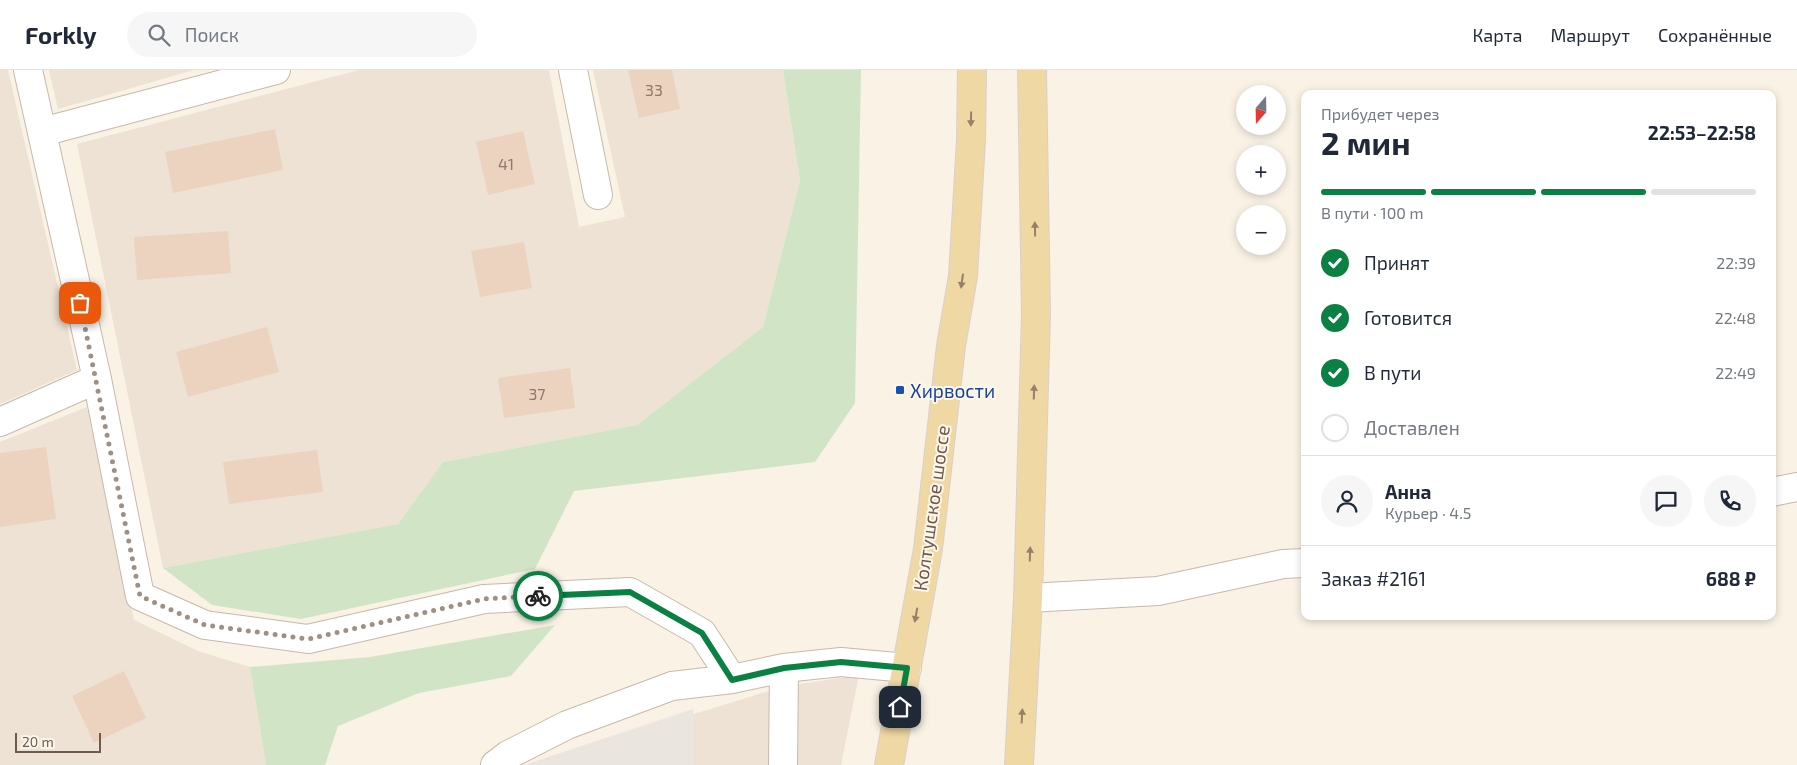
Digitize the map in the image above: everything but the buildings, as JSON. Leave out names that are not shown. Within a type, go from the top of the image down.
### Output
[{"type":"main road","name":"Колтушское шоссе","points":[[889,765],[928,549],[950,354],[963,276],[971,140],[972,70]]},
{"type":"main road","points":[[1019,765],[1028,598],[1036,314],[1032,70]]},
{"type":"street","points":[[28,70],[97,379],[140,596],[205,625],[308,639],[484,599],[630,592],[702,633],[732,680]]},
{"type":"street","points":[[42,132],[276,70]]},
{"type":"street","points":[[573,70],[598,195]]},
{"type":"street","points":[[0,422],[97,379]]},
{"type":"street","points":[[1776,491],[1797,487]]},
{"type":"street","points":[[1028,598],[1158,591],[1283,564],[1301,563]]},
{"type":"street","points":[[495,765],[508,755],[567,726],[672,686],[732,680],[784,668],[841,662],[907,668]]},
{"type":"street","points":[[783,765],[784,668]]},
{"type":"shaded area","points":[[0,70],[8,70],[77,370],[0,404]]},
{"type":"shaded area","points":[[49,70],[194,70],[58,109]]},
{"type":"shaded area","points":[[359,70],[549,70],[579,227],[625,217],[593,70],[783,70],[800,181],[763,327],[637,425],[443,462],[398,524],[163,568],[77,144]]},
{"type":"shaded area","points":[[87,407],[134,620],[198,651],[250,667],[266,765],[0,765],[0,442]]},
{"type":"shaded area","points":[[859,675],[841,765],[590,765],[691,715],[782,687]]},
{"type":"shaded area","points":[[693,709],[693,765],[528,765],[530,763]]},
{"type":"green space","points":[[783,70],[861,70],[855,403],[815,462],[574,491],[535,569],[301,619],[212,605],[163,568],[398,524],[443,462],[637,425],[763,327],[800,181]]},
{"type":"green space","points":[[555,625],[511,676],[419,693],[338,726],[325,765],[266,765],[250,667],[370,657]]},
{"type":"way so far","points":[[80,303],[140,596],[205,625],[308,639],[484,599],[538,596]]},
{"type":"place","name":"Хирвости","points":[[900,390]]},
{"type":"route","points":[[538,596],[630,592],[702,633],[732,680],[784,668],[841,662],[907,668],[900,707]]}]
